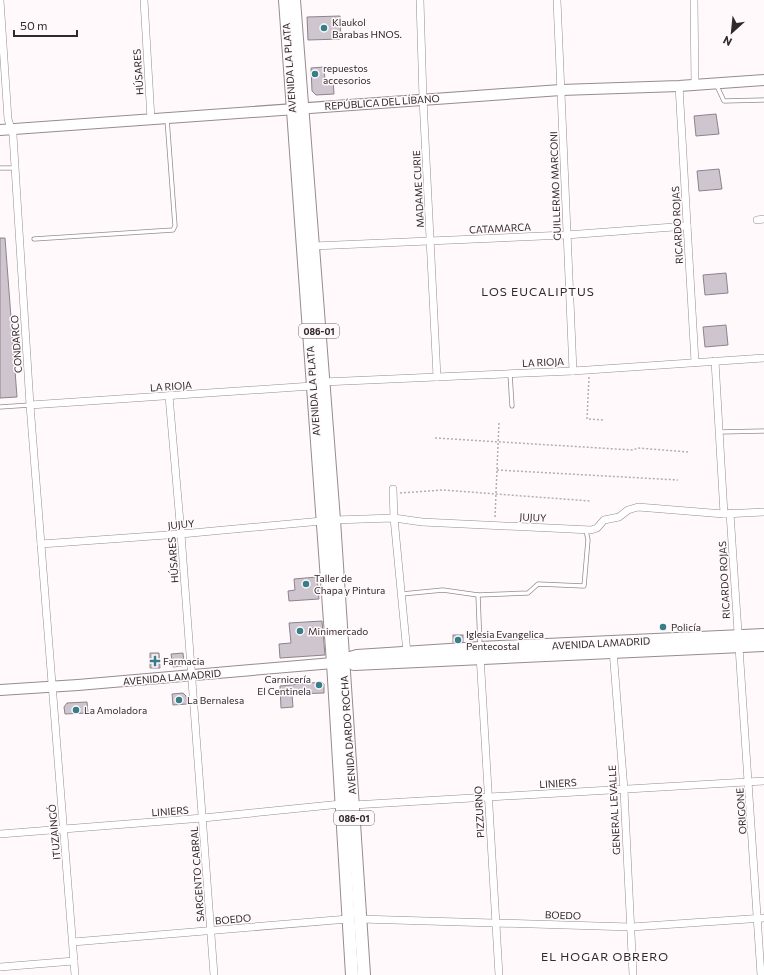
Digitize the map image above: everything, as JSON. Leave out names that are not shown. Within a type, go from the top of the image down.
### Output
[{"type":"main road","name":"AVENIDA LA PLATA","points":[[284,0],[313,246],[318,384]]},
{"type":"main road","name":"AVENIDA LA PLATA","points":[[294,0],[297,109],[338,662]]},
{"type":"main road","name":"AVENIDA LAMADRID","points":[[338,662],[357,656],[407,653],[480,653],[613,648],[738,641],[764,635]]},
{"type":"main road","name":"AVENIDA LAMADRID","points":[[738,641],[764,645]]},
{"type":"main road","name":"AVENIDA LAMADRID","points":[[338,662],[357,665],[480,653]]},
{"type":"main road","name":"AVENIDA DARDO ROCHA","points":[[338,662],[347,804],[360,919],[364,975]]},
{"type":"main road","name":"AVENIDA DARDO ROCHA","points":[[347,804],[348,919],[352,975]]},
{"type":"street","name":"CONDARCO","points":[[0,0],[8,119],[11,129],[14,168],[30,405],[52,687]]},
{"type":"street","name":"HÚSARES","points":[[144,0],[151,119]]},
{"type":"street","name":"MADAME CURIE","points":[[420,0],[423,100],[437,377]]},
{"type":"street","name":"GUILLERMO MARCONI","points":[[557,0],[573,371]]},
{"type":"street","points":[[694,0],[695,85]]},
{"type":"street","name":"REPÚBLICA DEL LÍBANO","points":[[0,130],[561,90],[679,86],[764,80]]},
{"type":"street","name":"RICARDO ROJAS","points":[[679,86],[695,362]]},
{"type":"street","name":"CATAMARCA","points":[[313,246],[566,235],[687,226]]},
{"type":"street","name":"LA RIOJA","points":[[30,405],[318,384],[573,371],[764,358]]},
{"type":"street","name":"RICARDO ROJAS","points":[[715,361],[719,432],[738,641]]},
{"type":"street","name":"HÚSARES","points":[[169,396],[192,675]]},
{"type":"street","points":[[393,492],[394,518],[407,653]]},
{"type":"street","points":[[586,530],[597,528],[604,520],[619,517],[628,510],[638,507],[727,513],[764,512]]},
{"type":"street","name":"JUJUY","points":[[41,544],[181,534],[328,521],[394,518],[422,522],[586,530]]},
{"type":"street","name":"ORIGONE","points":[[738,641],[761,918],[761,975]]},
{"type":"street","name":"GENERAL LEVALLE","points":[[613,648],[624,790],[633,975]]},
{"type":"street","name":"PIZZURNO","points":[[480,653],[499,975]]},
{"type":"street","name":"AVENIDA LAMADRID","points":[[0,690],[52,687],[338,662]]},
{"type":"street","name":"SARGENTO CABRAL","points":[[192,675],[214,975]]},
{"type":"street","name":"ITUZAINGÓ","points":[[52,687],[75,975]]},
{"type":"street","name":"LINIERS","points":[[0,834],[203,818],[347,804],[624,790],[764,781]]},
{"type":"street","name":"BOEDO","points":[[360,919],[631,927],[761,918]]},
{"type":"street","name":"BOEDO","points":[[73,942],[348,919]]},
{"type":"street","points":[[0,967],[74,961]]},
{"type":"lane","points":[[715,83],[724,101],[764,100]]},
{"type":"lane","points":[[34,239],[173,230],[175,226],[166,118]]},
{"type":"lane","points":[[0,168],[14,168]]},
{"type":"lane","points":[[510,374],[512,406]]},
{"type":"lane","points":[[0,407],[30,405]]},
{"type":"lane","points":[[719,432],[764,431]]},
{"type":"lane","points":[[401,594],[443,590],[478,595],[528,593],[538,584],[584,586],[588,540],[586,530]]},
{"type":"lane","points":[[478,595],[480,653]]},
{"type":"path","points":[[590,369],[587,419],[604,420]]},
{"type":"path","points":[[495,525],[499,422]]},
{"type":"path","points":[[435,438],[633,450],[638,448],[688,452]]},
{"type":"path","points":[[497,470],[678,480]]},
{"type":"path","points":[[393,492],[443,490],[590,501]]},
{"type":"building","name":"Klaukol Barabas HNOS.","points":[[340,16],[341,39],[308,40],[307,17]]},
{"type":"building","points":[[324,67],[325,80],[333,80],[334,94],[316,95],[312,91],[311,68]]},
{"type":"building","points":[[716,114],[719,134],[696,136],[694,116]]},
{"type":"building","points":[[719,169],[722,189],[699,191],[697,171]]},
{"type":"building","points":[[0,238],[5,238],[17,397],[0,398]]},
{"type":"building","points":[[726,273],[728,293],[705,295],[703,275]]},
{"type":"building","points":[[726,325],[728,345],[705,347],[703,327]]},
{"type":"building","points":[[317,577],[319,599],[289,601],[288,591],[295,590],[294,579]]},
{"type":"building","points":[[322,621],[325,655],[280,658],[279,644],[291,643],[289,623]]},
{"type":"building","name":"Iglesia Evangelica Pentecostal","points":[[453,635],[463,635],[463,642],[453,642]]},
{"type":"building","name":"Farmacia","points":[[150,653],[159,653],[160,668],[150,668]]},
{"type":"building","points":[[183,653],[184,663],[182,666],[173,667],[171,654]]},
{"type":"building","points":[[322,682],[324,684],[324,693],[292,694],[293,707],[281,708],[280,686]]},
{"type":"building","name":"La Bernalesa","points":[[183,693],[186,696],[187,704],[173,705],[172,694]]},
{"type":"building","name":"La Amoladora","points":[[87,702],[88,713],[65,714],[64,707],[67,703]]},
{"type":"place","name":"Klaukol Barabas HNOS.","points":[[324,28]]},
{"type":"place","name":"repuestos accesorios","points":[[315,74]]},
{"type":"place","name":"Taller de Chapa y Pintura","points":[[306,584]]},
{"type":"place","name":"Policía","points":[[663,627]]},
{"type":"place","name":"Minimercado","points":[[300,631]]},
{"type":"place","name":"Iglesia Evangelica Pentecostal","points":[[458,640]]},
{"type":"place","name":"Farmacia","points":[[155,661]]},
{"type":"place","name":"Carnicería El Centinela","points":[[319,685]]},
{"type":"place","name":"La Bernalesa","points":[[179,700]]},
{"type":"place","name":"La Amoladora","points":[[76,710]]},
{"type":"district","name":"LOS EUCALIPTUS","points":[[538,291]]},
{"type":"district","name":"EL HOGAR OBRERO","points":[[605,956]]}]
